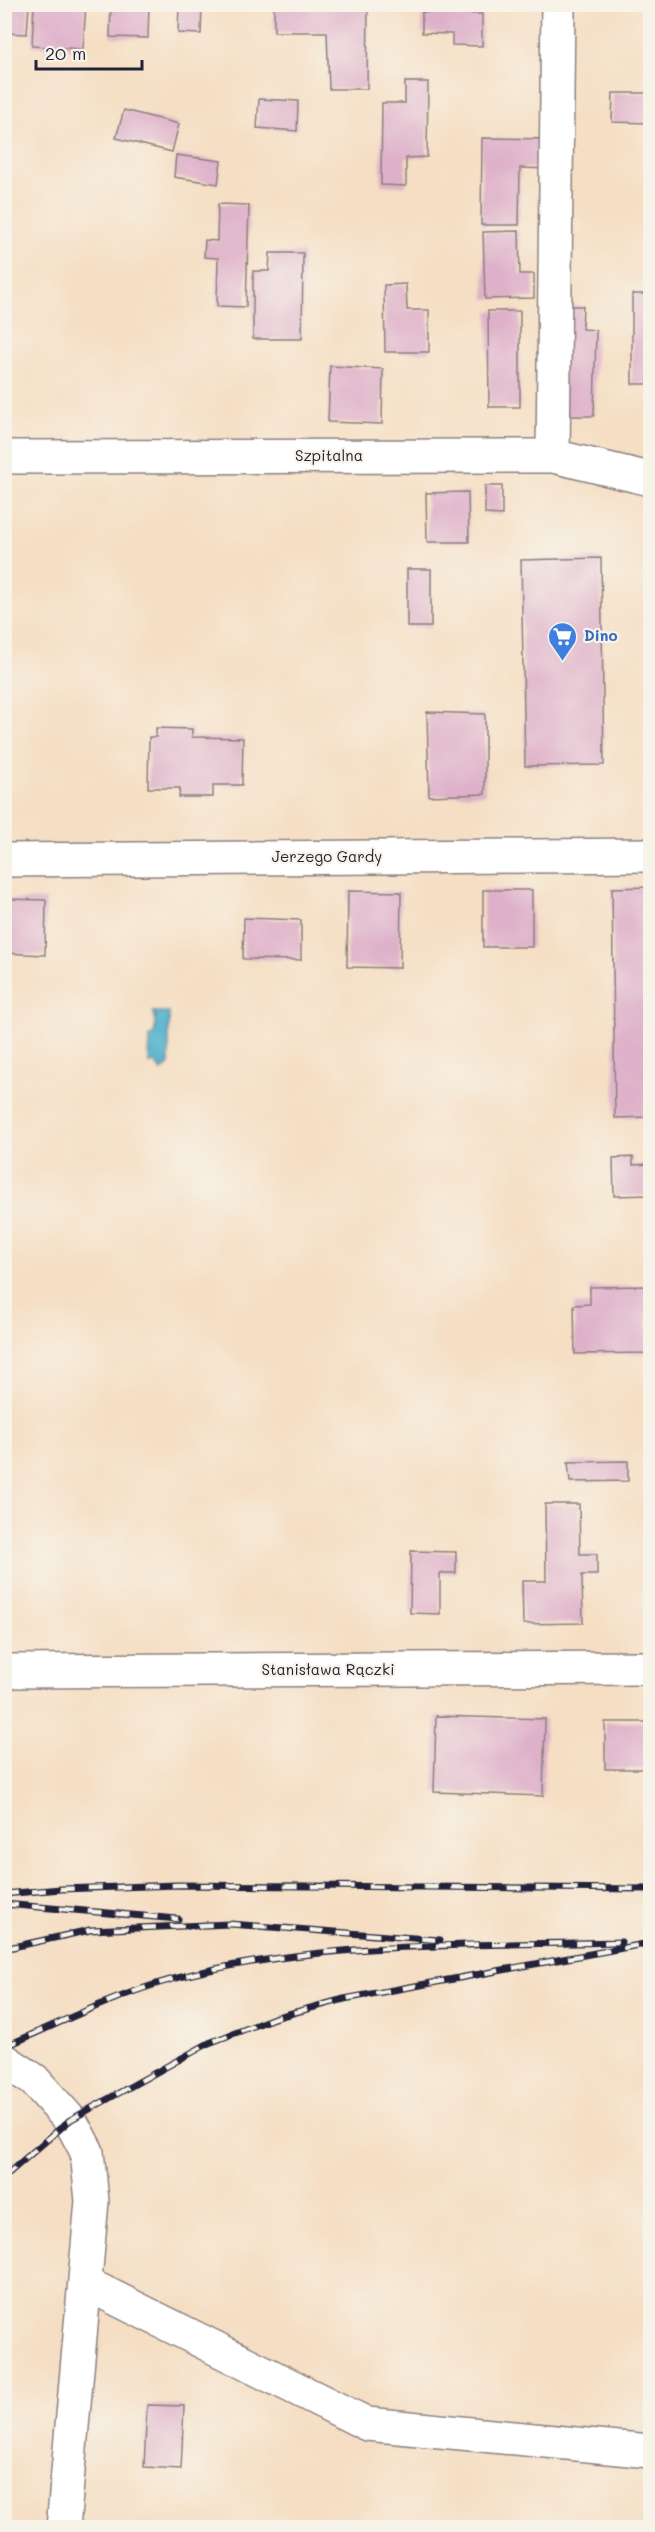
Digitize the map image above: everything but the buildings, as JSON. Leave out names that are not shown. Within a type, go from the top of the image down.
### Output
[{"type":"street","points":[[553,456],[558,4]]},
{"type":"street","name":"Szpitalna","points":[[4,458],[553,456],[651,479]]},
{"type":"street","name":"Jerzego Gardy","points":[[4,860],[651,855]]},
{"type":"street","name":"Stanisława Rączki","points":[[4,1671],[651,1668]]},
{"type":"street","points":[[4,2060],[34,2080],[70,2120],[87,2152],[92,2201],[63,2528]]},
{"type":"street","points":[[85,2283],[367,2424],[651,2451]]},
{"type":"water","points":[[153,1012],[169,1012],[169,1064],[162,1071],[153,1062],[149,1064],[150,1036],[154,1036],[155,1027]]},
{"type":"railway","points":[[4,1894],[61,1889],[178,1885],[650,1889]]},
{"type":"railway","points":[[4,1904],[178,1919]]},
{"type":"railway","points":[[4,1949],[90,1930],[230,1924],[440,1940]]},
{"type":"railway","points":[[4,2047],[130,1993],[173,1979],[228,1966],[283,1957],[396,1947],[621,1942]]},
{"type":"railway","points":[[4,2177],[70,2120],[209,2043],[274,2018],[344,1999],[650,1943]]},
{"type":"place","name":"Dino","points":[[563,662]]}]
